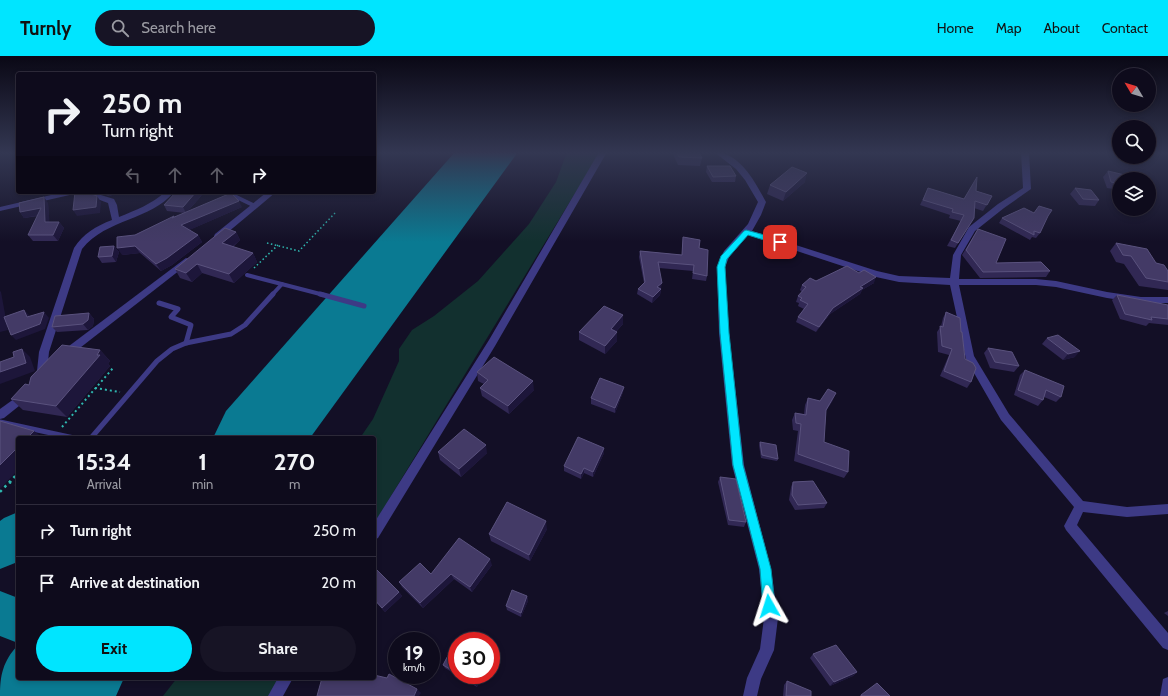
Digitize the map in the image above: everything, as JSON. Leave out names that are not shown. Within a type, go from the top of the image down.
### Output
[{"type":"street","points":[[376,531],[492,343],[586,182]]},
{"type":"street","points":[[750,696],[754,678],[767,650],[770,618],[765,569],[738,465],[724,333],[721,267],[723,258],[746,232],[760,210],[762,202],[752,182]]},
{"type":"street","points":[[1027,182],[1027,189],[1001,206],[972,229],[957,255],[954,281],[970,356],[1005,417],[1058,478],[1080,506],[1127,512],[1168,509]]},
{"type":"street","points":[[0,209],[66,194]]},
{"type":"street","points":[[87,194],[111,201],[114,205],[116,222]]},
{"type":"street","points":[[42,372],[44,352],[78,248],[82,241],[90,234],[160,201],[168,194]]},
{"type":"street","points":[[210,242],[270,194]]},
{"type":"street","points":[[746,232],[876,274],[899,279],[1036,282],[1056,284],[1107,295],[1141,300],[1168,300]]},
{"type":"street","points":[[0,415],[27,394],[42,372],[192,256]]},
{"type":"street","points":[[1080,506],[1070,526],[1168,643]]},
{"type":"street","points":[[275,696],[285,680]]},
{"type":"street","points":[[1167,696],[1168,684]]},
{"type":"lane","points":[[230,194],[255,206]]},
{"type":"lane","points":[[247,275],[364,306]]},
{"type":"lane","points":[[93,436],[157,362],[172,349],[186,343],[230,334],[245,325],[282,284]]},
{"type":"lane","points":[[158,303],[178,309],[171,317],[191,325],[186,343]]},
{"type":"lane","points":[[0,422],[65,436]]},
{"type":"path","points":[[267,243],[299,250],[335,212]]},
{"type":"path","points":[[247,275],[278,245]]},
{"type":"path","points":[[56,434],[113,368]]},
{"type":"path","points":[[96,388],[129,394]]},
{"type":"path","points":[[0,492],[16,475]]},
{"type":"path","points":[[9,482],[16,484]]},
{"type":"green space","points":[[556,182],[582,182],[376,521],[376,436],[361,436],[373,419],[399,361],[399,349],[412,330],[434,316],[478,281],[529,224]]},
{"type":"green space","points":[[175,680],[279,680],[269,696],[163,696]]},
{"type":"building","points":[[774,182],[797,182],[786,192],[770,185]]},
{"type":"building","points":[[974,182],[977,182],[976,191],[992,196],[987,205],[975,201],[974,218],[958,243],[951,240],[964,215],[952,212],[953,209],[923,200],[928,188],[964,199]]},
{"type":"building","points":[[1075,188],[1091,190],[1099,200],[1083,199]]},
{"type":"building","points":[[75,194],[92,194],[97,196],[96,207],[73,210]]},
{"type":"building","points":[[174,194],[194,194],[183,207],[164,205]]},
{"type":"building","points":[[229,194],[232,194],[239,201],[181,225],[198,235],[167,258],[156,264],[135,246],[117,248],[117,237],[135,235],[174,216],[172,218]]},
{"type":"building","points":[[44,197],[45,222],[59,222],[53,235],[28,235],[41,208],[20,212],[19,203]]},
{"type":"building","points":[[1039,206],[1052,210],[1040,233],[1034,231],[1034,235],[1002,218],[1024,208],[1034,213]]},
{"type":"building","points":[[225,228],[236,232],[222,243],[253,253],[229,274],[197,264],[186,273],[175,269]]},
{"type":"building","points":[[978,229],[1006,239],[996,263],[1041,262],[1050,271],[983,272],[966,250]]},
{"type":"building","points":[[683,237],[700,240],[699,248],[708,250],[707,276],[693,273],[694,265],[658,262],[662,283],[657,287],[661,289],[653,297],[638,289],[645,282],[640,251],[682,255]]},
{"type":"building","points":[[1116,243],[1147,249],[1156,263],[1164,265],[1168,271],[1168,282],[1146,278],[1131,256],[1123,255]]},
{"type":"building","points":[[114,246],[112,256],[98,257],[100,247]]},
{"type":"building","points":[[847,266],[859,273],[864,270],[876,277],[860,287],[863,288],[833,308],[819,327],[798,317],[808,304],[800,300],[802,298],[798,296],[806,287],[802,285],[810,278],[816,281]]},
{"type":"building","points":[[1117,295],[1168,305],[1168,319],[1151,317],[1152,320],[1125,314]]},
{"type":"building","points":[[604,306],[623,315],[611,329],[617,332],[605,346],[579,332]]},
{"type":"building","points":[[24,310],[27,317],[44,312],[40,324],[11,335],[4,317]]},
{"type":"building","points":[[946,312],[960,318],[965,359],[973,363],[976,368],[971,382],[944,371],[952,349],[942,346],[940,326],[943,327]]},
{"type":"building","points":[[89,313],[88,320],[83,324],[52,327],[55,316]]},
{"type":"building","points":[[1058,335],[1080,351],[1068,354],[1047,338]]},
{"type":"building","points":[[62,345],[100,350],[97,355],[100,355],[56,406],[11,399],[25,384],[29,385],[31,377]]},
{"type":"building","points":[[988,348],[1012,352],[1019,366],[995,362]]},
{"type":"building","points":[[22,349],[26,363],[0,372],[0,362],[14,357],[13,352]]},
{"type":"building","points":[[494,357],[533,381],[508,406],[480,388],[488,380],[477,372]]},
{"type":"building","points":[[1025,370],[1064,386],[1061,397],[1046,390],[1043,400],[1018,390]]},
{"type":"building","points":[[600,378],[624,387],[615,408],[591,398]]},
{"type":"building","points":[[828,389],[836,393],[826,410],[824,442],[849,451],[848,472],[798,454],[801,424],[796,423],[795,413],[806,415],[808,398],[820,401]]},
{"type":"building","points":[[0,421],[34,431],[29,436],[16,436],[16,449],[0,465]]},
{"type":"building","points":[[464,429],[486,445],[459,469],[438,452]]},
{"type":"building","points":[[578,437],[604,448],[593,472],[584,468],[581,474],[564,466]]},
{"type":"building","points":[[760,442],[776,445],[778,459],[762,455]]},
{"type":"building","points":[[720,477],[736,479],[746,522],[729,520]]},
{"type":"building","points":[[813,481],[827,503],[798,505],[792,495],[793,482]]},
{"type":"building","points":[[507,502],[546,521],[529,555],[489,534]]},
{"type":"building","points":[[459,538],[490,559],[470,587],[451,574],[420,603],[399,582],[420,563],[431,574]]},
{"type":"building","points":[[376,571],[399,592],[382,608],[376,601]]},
{"type":"building","points":[[512,590],[527,596],[521,613],[506,606]]},
{"type":"building","points":[[836,645],[857,672],[834,682],[813,654]]},
{"type":"building","points":[[448,656],[448,668],[443,665]]},
{"type":"building","points":[[376,675],[387,678],[388,676],[388,684],[408,684],[417,689],[414,696],[317,696],[321,680],[376,680]]},
{"type":"building","points":[[787,681],[811,691],[811,696],[786,696]]},
{"type":"building","points":[[877,683],[890,696],[861,696],[861,695]]},
{"type":"taxiway","points":[[0,549],[16,533]]},
{"type":"taxiway","points":[[0,613],[16,620]]},
{"type":"taxiway","points":[[59,686],[61,680]]},
{"type":"runway","points":[[260,436],[464,182]]},
{"type":"runway","points":[[51,696],[64,680]]},
{"type":"route","points":[[769,606],[765,569],[752,511],[738,465],[724,333],[721,267],[723,258],[746,232],[780,242]]}]
